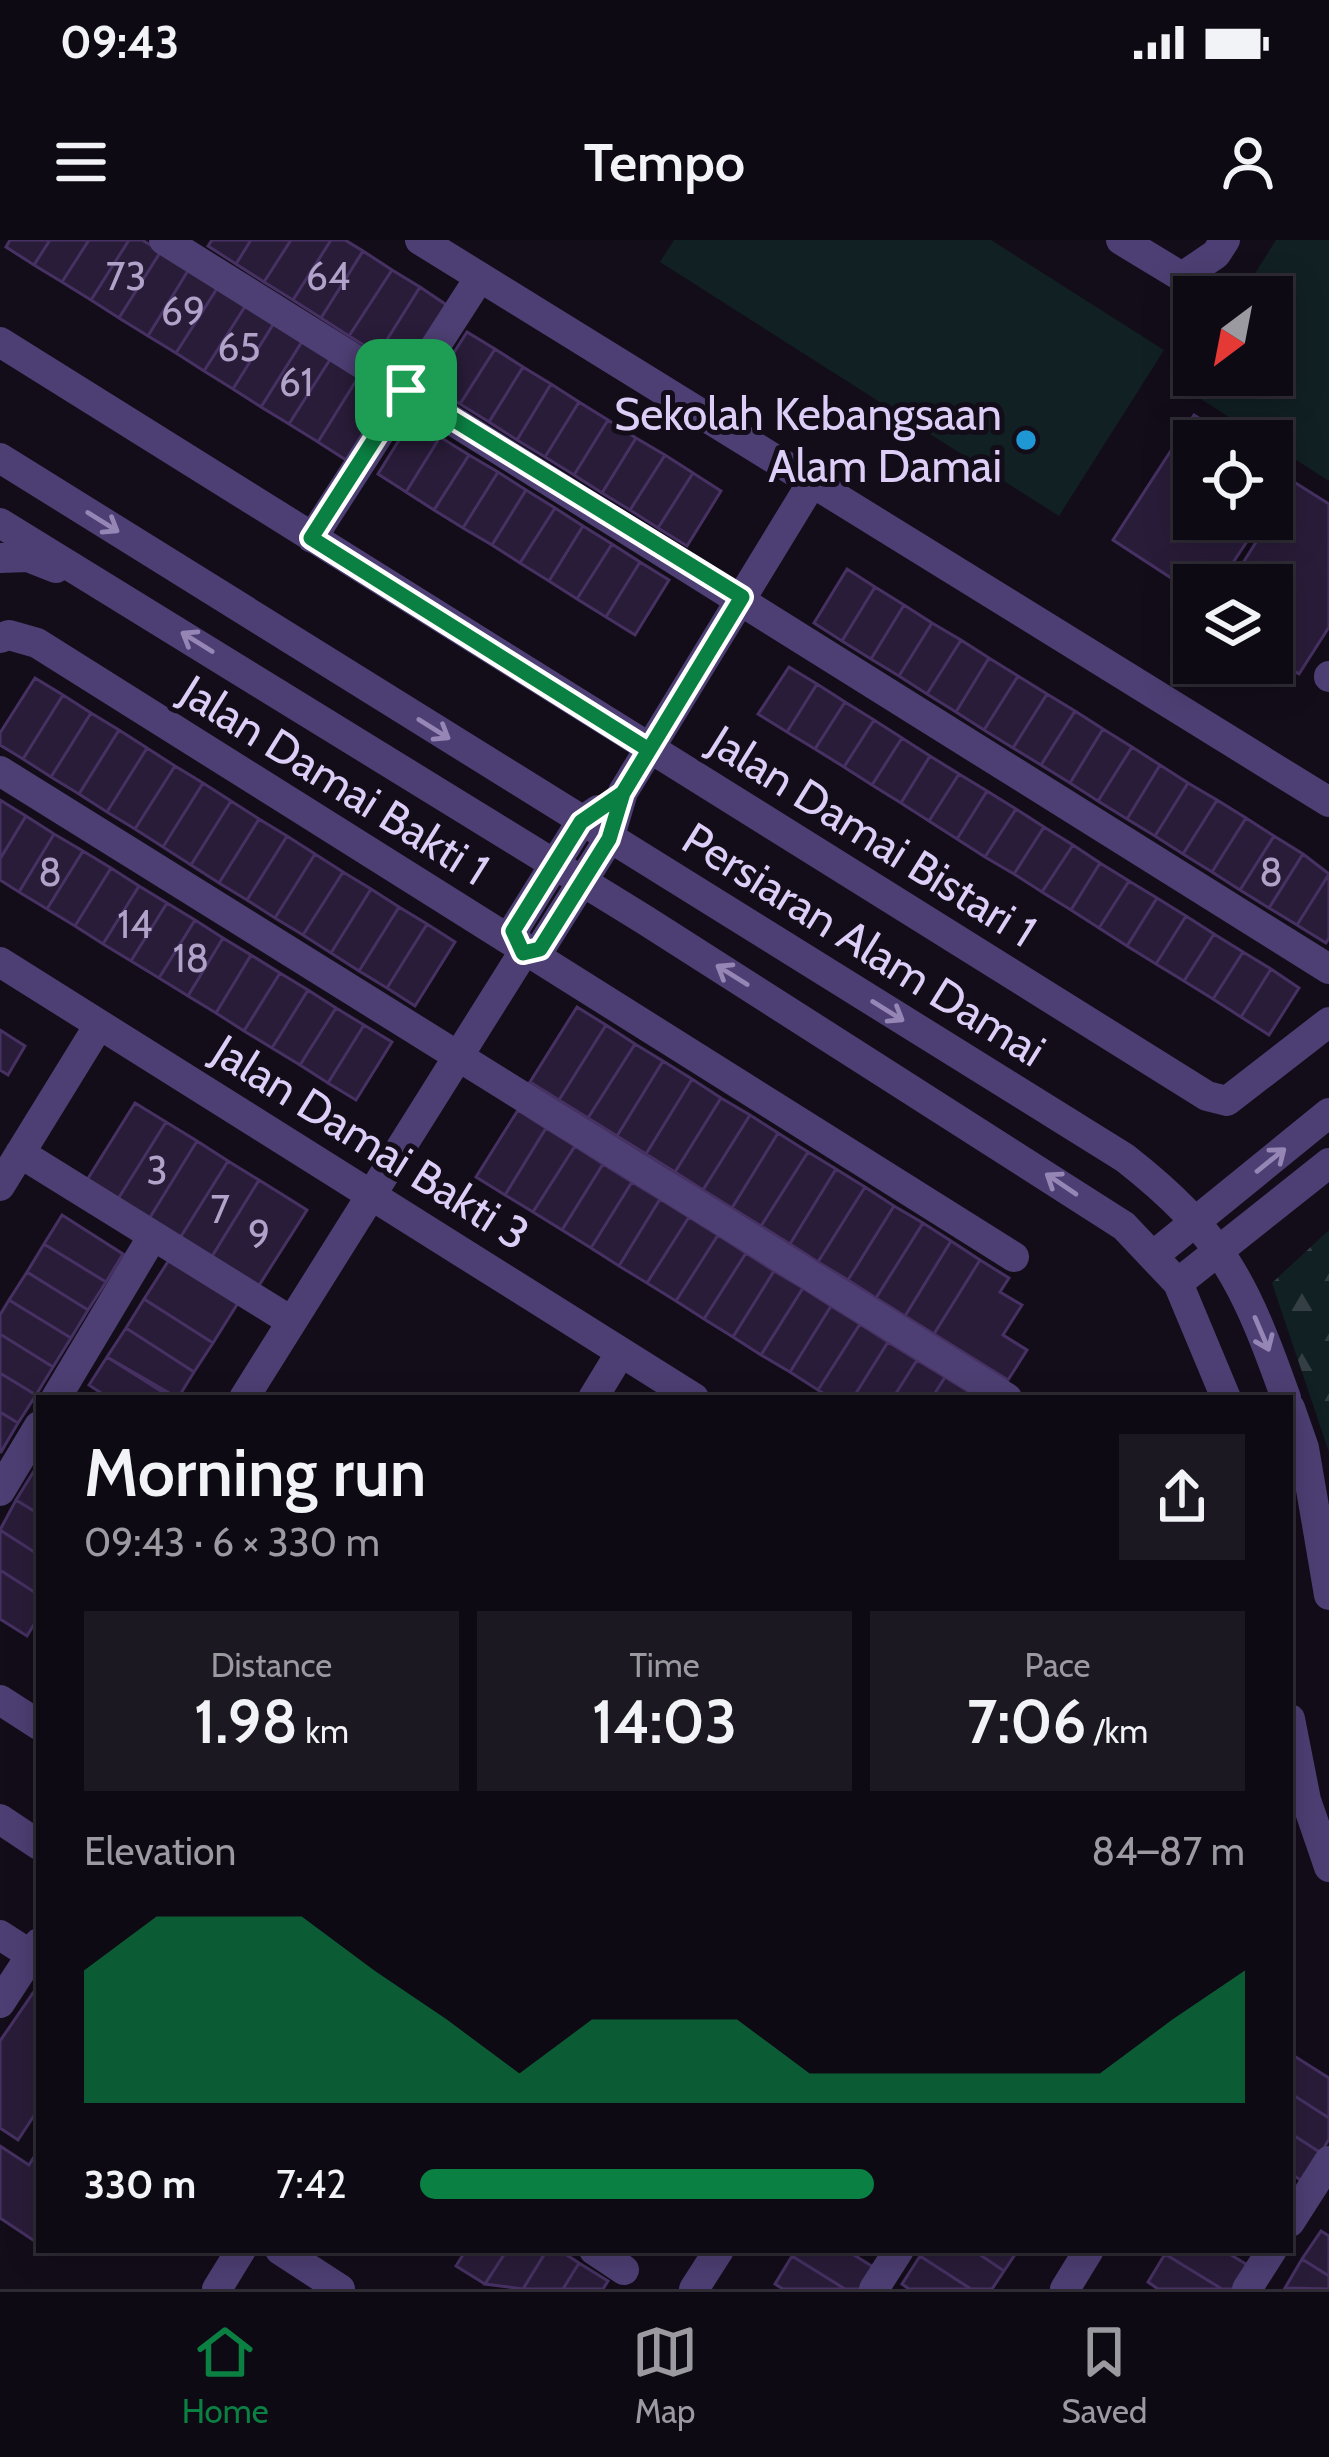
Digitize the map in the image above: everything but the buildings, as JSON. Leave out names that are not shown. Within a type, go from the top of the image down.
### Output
[{"type":"street","points":[[164,240],[742,597],[1329,969]]},
{"type":"street","points":[[420,240],[1329,802]]},
{"type":"street","points":[[1120,240],[1182,277],[1216,254],[1225,240]]},
{"type":"street","points":[[311,538],[480,277]]},
{"type":"street","name":"Jalan Damai Bistari 1","points":[[0,342],[1208,1096],[1227,1101],[1329,1022]]},
{"type":"street","name":"Persiaran Alam Damai","points":[[1,462],[1125,1158],[1195,1208],[1228,1260],[1285,1395]]},
{"type":"street","points":[[246,1395],[523,953],[540,949],[609,839],[623,793],[813,481]]},
{"type":"street","points":[[0,524],[555,864],[1124,1226],[1178,1283],[1225,1395]]},
{"type":"street","points":[[0,558],[28,556],[122,595]]},
{"type":"street","name":"Jalan Damai Bakti 1","points":[[0,638],[10,635],[37,643],[523,953],[1014,1257]]},
{"type":"street","points":[[0,771],[460,1053],[1002,1395]]},
{"type":"street","points":[[523,953],[513,931],[581,822],[623,793]]},
{"type":"street","name":"Jalan Damai Bakti 3","points":[[0,962],[689,1395]]},
{"type":"street","points":[[0,1186],[99,1024]]},
{"type":"street","points":[[1153,1256],[1195,1208],[1329,1113]]},
{"type":"street","points":[[20,1153],[291,1321]]},
{"type":"street","points":[[1178,1283],[1228,1260],[1246,1228],[1329,1163]]},
{"type":"street","points":[[58,1395],[152,1239]]},
{"type":"street","points":[[595,1395],[621,1352]]},
{"type":"street","points":[[1293,1417],[1304,1448],[1329,1595]]},
{"type":"street","points":[[0,1492],[36,1431]]},
{"type":"street","points":[[0,1700],[36,1722]]},
{"type":"street","points":[[1293,1734],[1306,1800],[1329,1867]]},
{"type":"street","points":[[0,1819],[36,1843]]},
{"type":"street","points":[[0,1935],[35,1949],[0,2003]]},
{"type":"street","points":[[1293,2217],[1329,2161]]},
{"type":"street","points":[[217,2289],[239,2253]]},
{"type":"street","points":[[285,2253],[340,2289]]},
{"type":"street","points":[[598,2253],[624,2270]]},
{"type":"street","points":[[694,2289],[717,2253]]},
{"type":"street","points":[[874,2289],[897,2253]]},
{"type":"street","points":[[1065,2289],[1087,2253]]},
{"type":"street","points":[[1247,2289],[1270,2253]]},
{"type":"green space","name":"Sekolah Kebangsaan Alam Damai","points":[[674,240],[991,240],[1164,350],[1059,516],[660,262]]},
{"type":"green space","points":[[1276,240],[1329,240],[1329,481],[1293,458],[1293,420],[1234,420],[1196,396],[1293,396],[1293,276],[1253,276]]},
{"type":"green space","points":[[1329,1230],[1329,1452],[1272,1283]]},
{"type":"place","name":"Sekolah Kebangsaan Alam Damai","points":[[1026,440]]},
{"type":"route","points":[[406,390],[311,538],[649,750],[623,793],[581,822],[513,931],[523,953],[540,949],[609,839],[623,793],[742,597],[406,390]]}]
